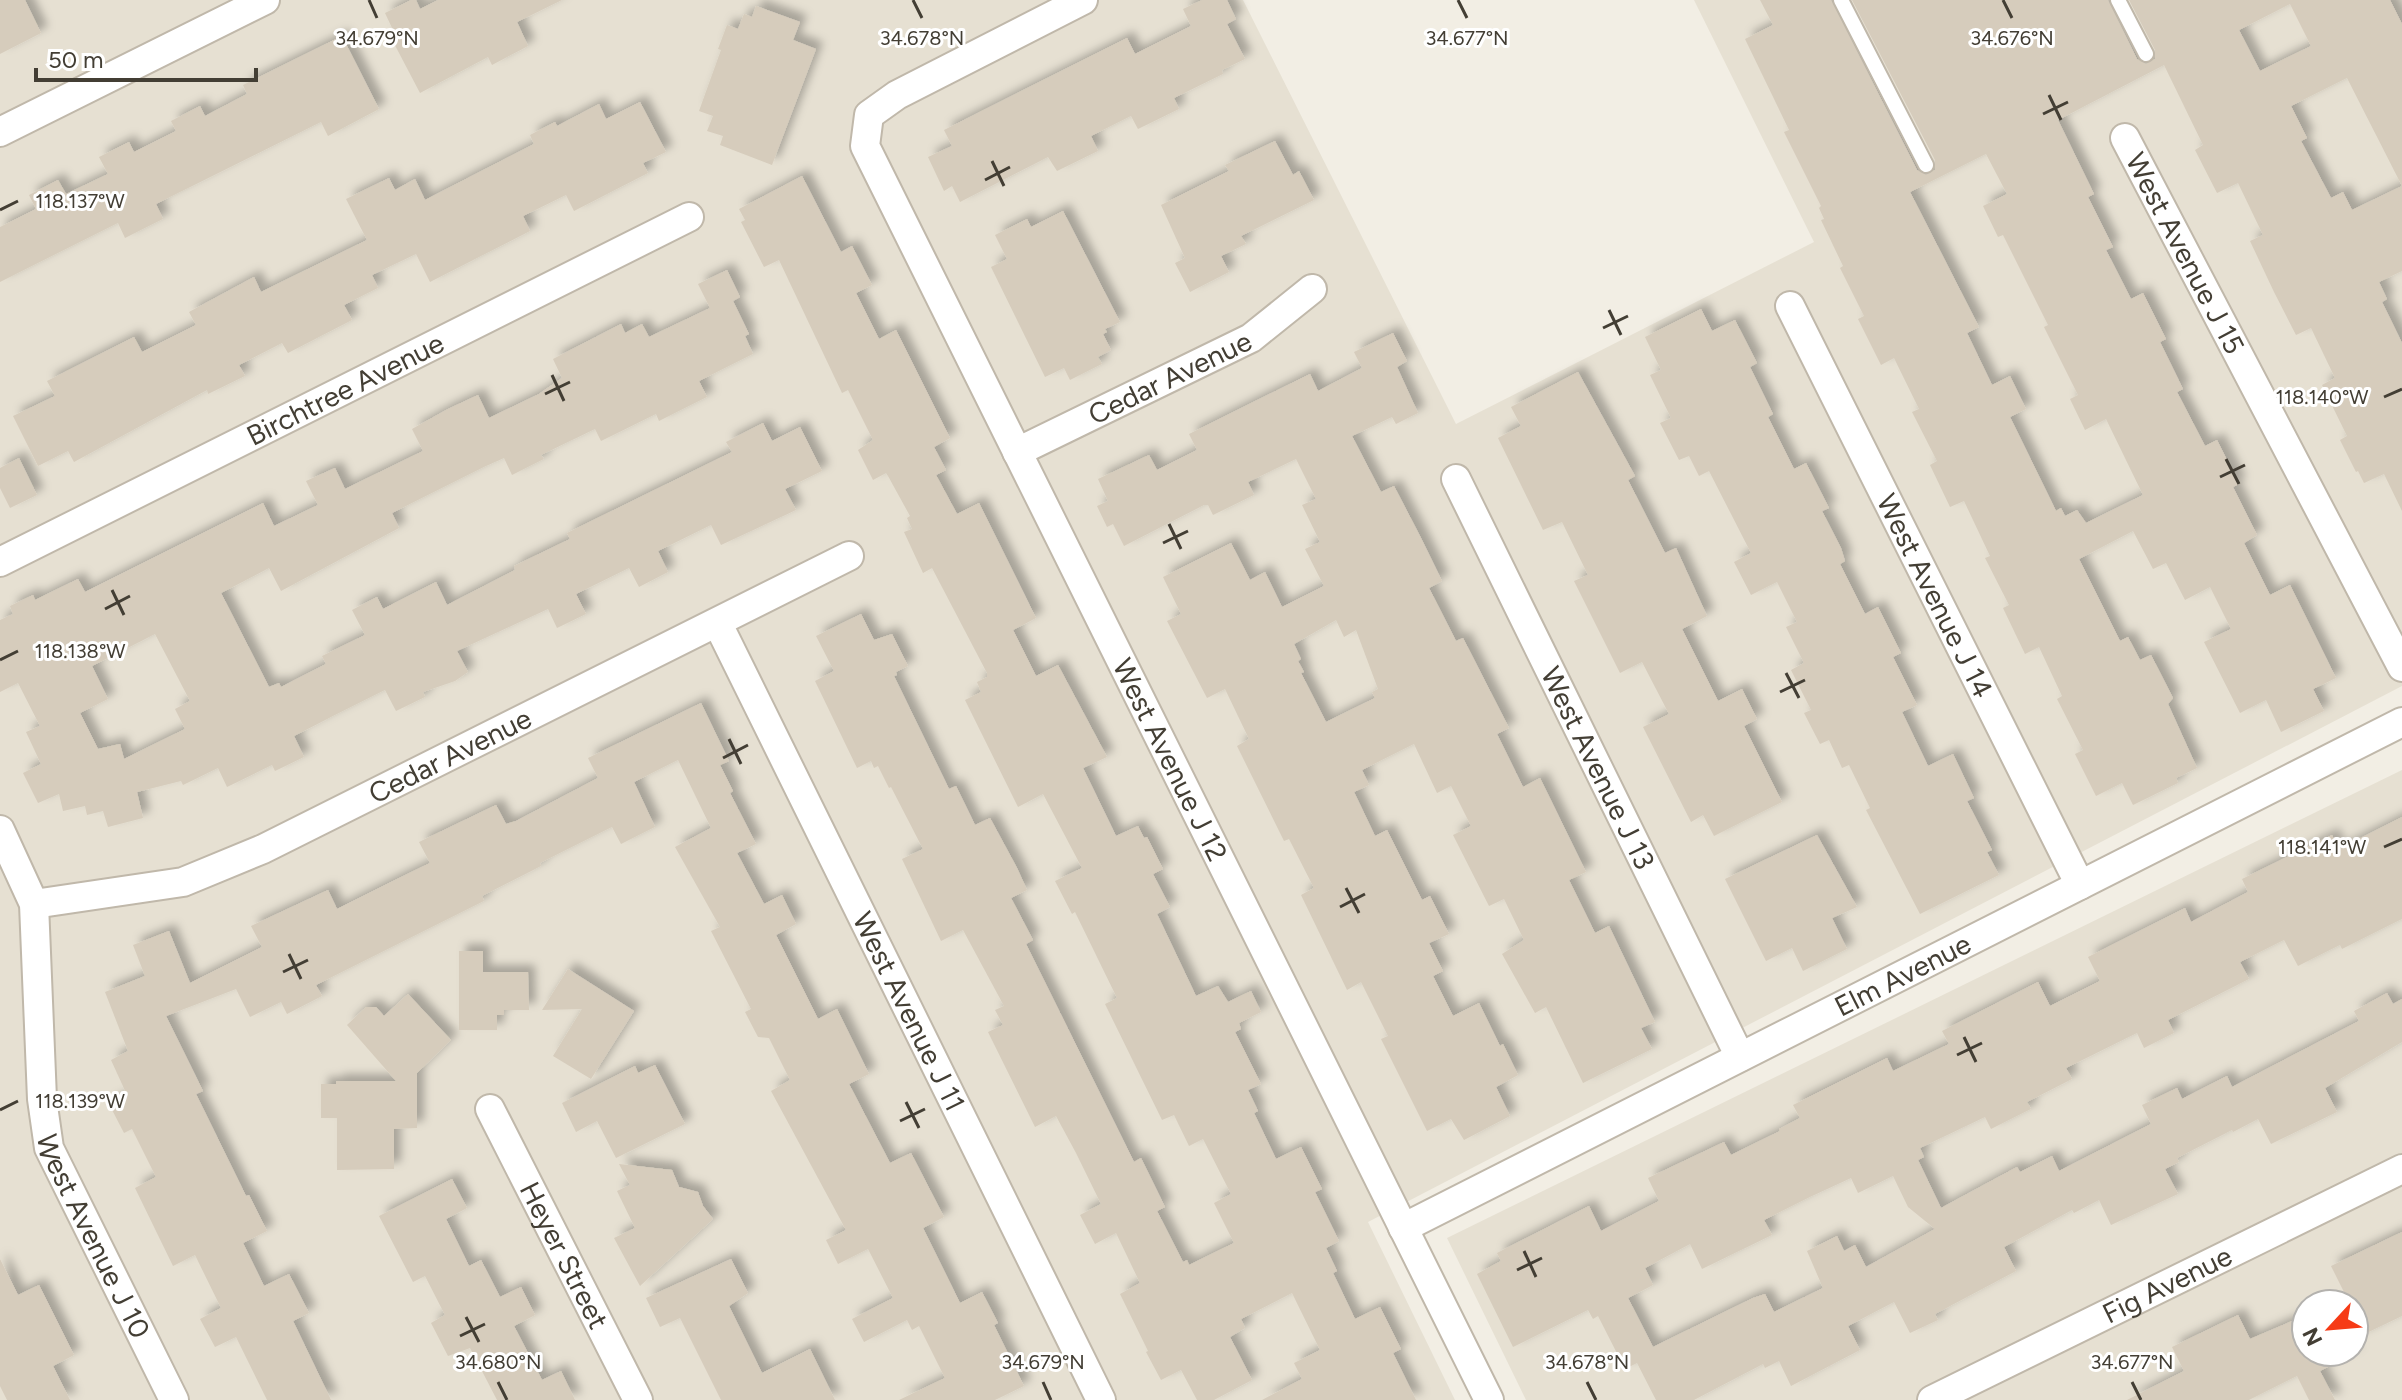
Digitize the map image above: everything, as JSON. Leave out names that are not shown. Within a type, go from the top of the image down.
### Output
[{"type":"street","points":[[0,132],[265,0]]},
{"type":"street","name":"West Avenue J 12","points":[[1083,0],[897,95],[869,115],[865,146],[1489,1400]]},
{"type":"street","name":"West Avenue J 15","points":[[2125,138],[2402,667]]},
{"type":"street","name":"Birchtree Avenue","points":[[0,562],[689,217]]},
{"type":"street","name":"Cedar Avenue","points":[[1017,452],[1251,338],[1312,289]]},
{"type":"street","name":"West Avenue J 14","points":[[1790,306],[2080,885]]},
{"type":"street","name":"West Avenue J 13","points":[[1456,479],[1740,1057]]},
{"type":"street","name":"Cedar Avenue","points":[[34,904],[183,882],[263,849],[849,556]]},
{"type":"street","name":"West Avenue J 11","points":[[718,624],[1101,1400]]},
{"type":"street","name":"Elm Avenue","points":[[1403,1228],[2402,722]]},
{"type":"street","name":"West Avenue J 10","points":[[0,830],[34,904],[42,1099],[49,1148],[174,1400]]},
{"type":"street","name":"Heyer Street","points":[[490,1109],[638,1400]]},
{"type":"street","name":"Fig Avenue","points":[[1932,1400],[2402,1169]]},
{"type":"lane","points":[[1841,0],[1926,165]]},
{"type":"lane","points":[[2118,0],[2146,54]]},
{"type":"shaded area","points":[[0,0],[1243,0],[1456,424],[1814,242],[1694,0],[2402,0],[2402,686],[1368,1222],[1455,1400],[0,1400]]},
{"type":"shaded area","points":[[2402,770],[2402,1400],[1526,1400],[1447,1238]]},
{"type":"building","points":[[0,0],[25,0],[41,33],[0,54]]},
{"type":"building","points":[[416,0],[420,9],[438,0],[562,0],[517,22],[528,46],[492,65],[488,57],[420,93],[388,32],[393,30],[385,13]]},
{"type":"building","points":[[1202,0],[1227,0],[1236,19],[1227,24],[1245,59],[1222,70],[1223,74],[1174,98],[1179,109],[1138,129],[1131,116],[1091,136],[1098,151],[1057,171],[1048,157],[960,202],[952,186],[944,191],[928,157],[952,146],[944,130],[1127,38],[1135,54],[1191,26],[1183,9]]},
{"type":"building","points":[[1760,0],[1831,0],[1917,170],[1926,175],[1935,170],[1935,160],[1852,0],[2108,0],[2137,59],[2146,64],[2155,59],[2155,50],[2129,0],[2390,0],[2402,24],[2402,186],[2402,271],[2379,282],[2387,299],[2382,302],[2402,343],[2402,511],[2384,474],[2364,483],[2356,472],[2340,440],[2347,436],[2322,385],[2335,378],[2311,328],[2296,335],[2274,292],[2250,241],[2263,235],[2238,183],[2217,193],[2195,150],[2203,145],[2164,65],[2058,120],[2094,194],[2088,197],[2113,247],[2106,250],[2131,299],[2143,293],[2166,339],[2160,342],[2183,389],[2177,392],[2205,446],[2217,440],[2239,484],[2233,487],[2257,535],[2244,543],[2270,595],[2290,585],[2336,678],[2313,689],[2324,711],[2281,732],[2266,700],[2240,713],[2204,642],[2231,629],[2210,587],[2185,600],[2166,563],[2153,569],[2133,531],[2079,559],[2120,641],[2128,637],[2140,660],[2151,655],[2173,698],[2168,704],[2197,768],[2176,778],[2178,783],[2133,805],[2122,783],[2096,796],[2075,754],[2083,750],[2057,699],[2062,696],[2039,647],[2025,654],[2003,608],[2009,605],[1985,558],[1990,556],[1964,501],[1950,507],[1930,465],[1937,461],[1912,412],[1919,409],[1894,358],[1881,365],[1858,319],[1864,316],[1821,220],[1824,219],[1821,206],[1784,132],[1789,130],[1745,39],[1773,25]],"holes":[[[2290,4],[2311,46],[2260,71],[2239,30]],[[2347,78],[2402,186],[2352,210],[2343,192],[2331,198],[2301,141],[2307,138],[2291,106]],[[1986,154],[2007,194],[1983,206],[1998,237],[2003,235],[2048,325],[2044,327],[2078,395],[2070,399],[2085,430],[2106,419],[2143,495],[2086,523],[2077,510],[2065,516],[2061,508],[2056,511],[2010,417],[2026,409],[2010,376],[1992,385],[1967,333],[1979,327],[1910,192]]]},
{"type":"building","points":[[756,6],[800,22],[793,40],[816,49],[772,165],[720,145],[723,136],[707,131],[713,116],[699,111],[727,25],[738,29],[744,14],[752,17]]},
{"type":"building","points":[[342,36],[379,109],[328,136],[321,122],[156,204],[163,219],[125,238],[118,223],[0,282],[0,227],[36,209],[29,195],[58,180],[66,194],[108,174],[99,157],[129,142],[134,152],[176,131],[171,121],[200,106],[205,116],[247,94],[243,85]]},
{"type":"building","points":[[640,102],[666,152],[643,163],[648,173],[574,211],[566,195],[523,216],[530,231],[430,282],[416,254],[372,275],[378,288],[344,305],[352,320],[288,353],[282,343],[239,365],[245,376],[208,394],[207,390],[74,462],[68,451],[38,466],[13,416],[55,396],[47,381],[134,337],[142,352],[196,325],[189,312],[254,277],[261,292],[367,240],[346,199],[389,178],[395,190],[415,179],[425,200],[534,144],[530,135],[555,122],[557,126],[599,104],[606,119]]},
{"type":"building","points":[[1275,141],[1293,175],[1299,171],[1314,200],[1241,236],[1246,244],[1221,256],[1229,272],[1190,292],[1175,263],[1185,258],[1161,205],[1229,171],[1225,165]]},
{"type":"building","points":[[802,176],[841,252],[852,246],[872,285],[856,293],[879,339],[896,330],[950,438],[934,447],[946,470],[936,475],[957,514],[979,503],[1036,618],[1013,630],[1036,676],[1058,665],[1107,757],[1083,768],[1116,836],[1138,826],[1163,869],[1153,874],[1170,907],[1157,914],[1196,996],[1218,986],[1228,1002],[1251,991],[1261,1012],[1239,1023],[1241,1029],[1235,1032],[1261,1084],[1248,1090],[1258,1111],[1254,1113],[1276,1159],[1301,1147],[1322,1189],[1315,1192],[1339,1241],[1326,1248],[1337,1271],[1333,1273],[1355,1319],[1380,1307],[1401,1349],[1393,1353],[1416,1400],[1262,1400],[1302,1379],[1294,1363],[1320,1350],[1292,1293],[1241,1319],[1245,1328],[1230,1337],[1252,1380],[1214,1400],[1197,1400],[1181,1370],[1161,1380],[1146,1352],[1120,1294],[1140,1283],[1116,1233],[1095,1244],[1080,1215],[1101,1204],[1076,1153],[1056,1116],[1035,1127],[988,1032],[1003,1025],[995,1010],[1004,1006],[963,930],[941,941],[902,859],[923,849],[878,766],[874,768],[871,761],[857,768],[815,681],[834,671],[816,636],[861,614],[874,640],[892,634],[908,666],[894,676],[949,789],[956,786],[975,825],[990,818],[1017,868],[1027,890],[1011,898],[1033,940],[1026,944],[1134,1162],[1141,1158],[1165,1207],[1157,1211],[1183,1262],[1187,1260],[1189,1265],[1234,1243],[1214,1203],[1231,1194],[1203,1139],[1189,1146],[1174,1115],[1162,1120],[1105,1004],[1117,998],[1075,912],[1072,914],[1055,881],[1082,868],[1043,794],[1018,807],[965,700],[981,692],[977,682],[987,677],[987,673],[932,568],[923,573],[904,532],[912,529],[907,518],[910,516],[888,476],[886,473],[873,480],[858,450],[873,440],[848,390],[842,393],[779,260],[764,267],[741,222],[745,220],[739,209]]},
{"type":"building","points":[[1063,211],[1120,322],[1105,329],[1107,332],[1103,334],[1111,350],[1098,357],[1102,364],[1070,380],[1064,368],[1045,377],[991,267],[1007,259],[995,235],[1027,219],[1031,227]]},
{"type":"building","points":[[727,270],[740,297],[733,301],[749,334],[745,336],[753,354],[699,381],[707,397],[659,421],[656,414],[601,441],[595,429],[541,455],[544,459],[512,475],[504,458],[486,466],[392,513],[399,528],[281,591],[269,568],[221,593],[269,687],[279,683],[281,687],[326,664],[322,656],[365,635],[352,610],[377,597],[383,609],[436,582],[447,605],[515,570],[514,566],[570,539],[567,533],[732,452],[726,442],[763,423],[772,441],[800,427],[822,471],[785,489],[796,510],[721,545],[711,525],[658,551],[668,572],[639,587],[629,568],[576,594],[586,614],[557,628],[548,609],[457,651],[468,672],[455,681],[423,692],[425,697],[396,711],[385,690],[331,717],[294,736],[304,757],[275,771],[272,765],[227,787],[218,768],[183,785],[181,781],[137,792],[143,818],[108,827],[103,811],[87,815],[85,806],[63,811],[59,794],[38,803],[23,773],[41,764],[26,732],[40,726],[18,683],[0,692],[0,620],[13,614],[10,606],[33,595],[35,600],[78,579],[85,592],[263,503],[274,526],[318,505],[306,481],[335,468],[345,489],[423,451],[412,429],[448,409],[478,395],[489,418],[539,394],[562,378],[553,359],[621,324],[625,333],[642,324],[649,337],[710,308],[698,284]],"holes":[[[155,634],[190,701],[175,709],[185,729],[124,759],[120,744],[98,749],[80,713],[108,699],[92,666]]]},
{"type":"building","points":[[1701,309],[1712,331],[1735,320],[1757,363],[1750,367],[1773,414],[1768,417],[1794,469],[1806,463],[1829,508],[1822,511],[1841,548],[1845,561],[1840,564],[1865,614],[1878,607],[1901,653],[1893,657],[1917,705],[1902,712],[1928,766],[1953,754],[1974,798],[1967,801],[1992,850],[1987,852],[1999,875],[1920,914],[1866,810],[1870,808],[1849,765],[1842,768],[1829,740],[1820,744],[1804,713],[1811,710],[1791,670],[1804,663],[1786,627],[1797,622],[1777,582],[1751,595],[1734,562],[1751,553],[1709,471],[1699,476],[1689,456],[1679,460],[1660,423],[1671,418],[1650,375],[1661,370],[1645,337]]},
{"type":"building","points":[[1393,333],[1407,361],[1397,367],[1418,413],[1396,424],[1392,417],[1352,436],[1381,492],[1394,486],[1421,538],[1442,581],[1429,588],[1456,641],[1463,638],[1509,728],[1497,734],[1523,787],[1540,778],[1586,872],[1569,880],[1595,933],[1609,926],[1655,1022],[1641,1028],[1652,1049],[1583,1083],[1546,1007],[1535,1013],[1502,954],[1524,940],[1504,899],[1489,906],[1453,835],[1471,826],[1451,786],[1437,793],[1414,744],[1362,770],[1369,785],[1354,792],[1375,836],[1387,830],[1422,900],[1430,896],[1449,934],[1429,943],[1443,971],[1433,976],[1453,1016],[1479,1003],[1518,1075],[1496,1087],[1510,1116],[1464,1140],[1451,1119],[1427,1131],[1381,1039],[1388,1036],[1361,982],[1347,990],[1301,895],[1314,888],[1289,839],[1284,841],[1237,746],[1249,739],[1225,689],[1207,698],[1167,621],[1181,614],[1163,577],[1231,543],[1250,580],[1265,572],[1282,607],[1324,586],[1305,549],[1320,542],[1302,505],[1316,499],[1296,459],[1248,482],[1254,495],[1213,515],[1208,505],[1204,505],[1124,546],[1113,524],[1107,527],[1097,506],[1108,501],[1098,479],[1149,455],[1157,470],[1197,450],[1189,434],[1310,374],[1318,391],[1362,368],[1354,352]],"holes":[[[1336,620],[1344,637],[1356,630],[1378,689],[1372,692],[1375,698],[1326,722],[1301,673],[1304,672],[1298,661],[1301,659],[1294,644]]]},
{"type":"building","points":[[1578,372],[1635,476],[1628,480],[1665,553],[1676,548],[1707,616],[1682,629],[1718,701],[1742,689],[1757,719],[1744,726],[1782,802],[1714,836],[1703,815],[1691,822],[1643,727],[1669,714],[1642,662],[1620,673],[1574,581],[1588,575],[1562,522],[1543,530],[1498,438],[1521,426],[1511,407]]},
{"type":"building","points":[[19,458],[37,495],[10,508],[0,488],[0,468]]},
{"type":"building","points":[[701,703],[729,761],[720,765],[733,791],[730,793],[756,844],[737,853],[764,904],[782,895],[796,924],[776,935],[818,1019],[837,1009],[869,1074],[849,1084],[890,1163],[911,1153],[944,1217],[923,1228],[960,1303],[982,1292],[998,1323],[994,1325],[1024,1386],[995,1400],[899,1400],[945,1378],[919,1326],[912,1330],[907,1320],[864,1342],[852,1319],[893,1298],[868,1249],[838,1264],[826,1240],[846,1230],[771,1091],[790,1080],[769,1038],[758,1037],[745,1012],[751,1009],[711,931],[720,927],[675,847],[711,828],[678,760],[634,782],[655,827],[621,844],[612,827],[540,863],[541,866],[482,896],[484,901],[316,985],[322,996],[287,1014],[281,1002],[250,1017],[236,989],[166,1016],[203,1091],[196,1094],[246,1196],[249,1195],[267,1231],[243,1243],[264,1286],[289,1274],[309,1313],[293,1321],[331,1400],[267,1400],[236,1337],[215,1347],[200,1319],[221,1308],[195,1255],[173,1266],[135,1188],[156,1177],[132,1129],[124,1133],[109,1104],[127,1095],[111,1060],[128,1051],[105,992],[145,976],[133,945],[169,931],[190,983],[262,947],[251,926],[328,890],[337,909],[430,863],[419,842],[496,805],[506,824],[516,821],[598,778],[588,758]]},
{"type":"building","points":[[2402,817],[2402,919],[2342,949],[2340,945],[2298,966],[2284,940],[2240,962],[2249,979],[2168,1020],[2174,1033],[2144,1048],[2137,1033],[2066,1068],[2072,1079],[2027,1102],[2031,1109],[1991,1129],[1985,1117],[1920,1148],[1924,1157],[1918,1160],[1941,1208],[2017,1167],[2020,1172],[2052,1156],[2059,1171],[2151,1124],[2142,1105],[2177,1088],[2182,1099],[2227,1076],[2232,1087],[2359,1021],[2354,1011],[2387,993],[2393,1004],[2402,999],[2402,1042],[2325,1088],[2337,1112],[2271,1144],[2258,1119],[2232,1130],[2177,1158],[2179,1162],[2165,1169],[2178,1194],[2111,1225],[2099,1200],[2074,1213],[2072,1210],[2004,1247],[2016,1271],[1935,1314],[1938,1320],[1910,1333],[1894,1302],[1848,1326],[1860,1350],[1791,1386],[1779,1361],[1765,1368],[1763,1364],[1694,1400],[1656,1400],[1637,1363],[1625,1369],[1598,1316],[1593,1319],[1588,1310],[1513,1347],[1477,1274],[1501,1261],[1497,1253],[1589,1206],[1601,1231],[1659,1201],[1648,1178],[1724,1142],[1731,1155],[1780,1131],[1800,1118],[1793,1105],[1887,1058],[1893,1071],[1949,1044],[1942,1031],[2038,982],[2050,1006],[2100,981],[2088,957],[2185,908],[2191,922],[2248,892],[2242,879],[2332,835],[2339,849]],"holes":[[[1893,1176],[1908,1207],[1935,1229],[1866,1267],[1855,1245],[1844,1251],[1837,1236],[1807,1251],[1823,1288],[1774,1312],[1765,1294],[1653,1347],[1628,1298],[1653,1285],[1645,1268],[1690,1244],[1702,1269],[1772,1235],[1764,1220],[1851,1178],[1858,1193]]]},
{"type":"building","points":[[1817,835],[1857,907],[1832,918],[1847,949],[1803,971],[1792,948],[1766,961],[1725,879]]},
{"type":"building","points":[[459,951],[483,951],[483,972],[528,972],[529,1010],[504,1010],[504,1015],[497,1015],[497,1030],[459,1030]]},
{"type":"building","points":[[568,969],[634,1011],[591,1079],[553,1056],[582,1009],[542,1010]]},
{"type":"building","points":[[408,994],[451,1040],[417,1073],[417,1128],[394,1129],[394,1169],[337,1170],[337,1118],[321,1118],[321,1084],[396,1081],[347,1025],[366,1007],[376,1007],[384,1016]]},
{"type":"building","points":[[655,1065],[685,1124],[616,1158],[597,1121],[576,1132],[562,1103],[635,1066],[638,1073]]},
{"type":"building","points":[[619,1164],[672,1170],[679,1187],[698,1192],[703,1206],[713,1219],[640,1286],[614,1238],[635,1228],[617,1191],[630,1185]]},
{"type":"building","points":[[452,1179],[467,1208],[446,1219],[469,1266],[481,1260],[500,1297],[521,1287],[535,1315],[514,1326],[542,1380],[561,1371],[575,1400],[497,1400],[470,1348],[448,1356],[431,1323],[445,1315],[425,1276],[413,1282],[379,1216]]},
{"type":"building","points":[[2402,1232],[2402,1316],[2370,1331],[2370,1288],[2342,1288],[2331,1266]]},
{"type":"building","points":[[0,1259],[18,1295],[39,1285],[74,1355],[53,1366],[70,1400],[7,1400],[0,1386]]},
{"type":"building","points":[[731,1259],[748,1293],[729,1306],[762,1373],[810,1349],[835,1400],[721,1400],[680,1318],[660,1327],[646,1298]]},
{"type":"building","points":[[2238,1315],[2250,1339],[2290,1322],[2290,1368],[2326,1368],[2320,1371],[2335,1400],[2309,1400],[2297,1376],[2249,1400],[2127,1400],[2184,1371],[2172,1347]]}]
